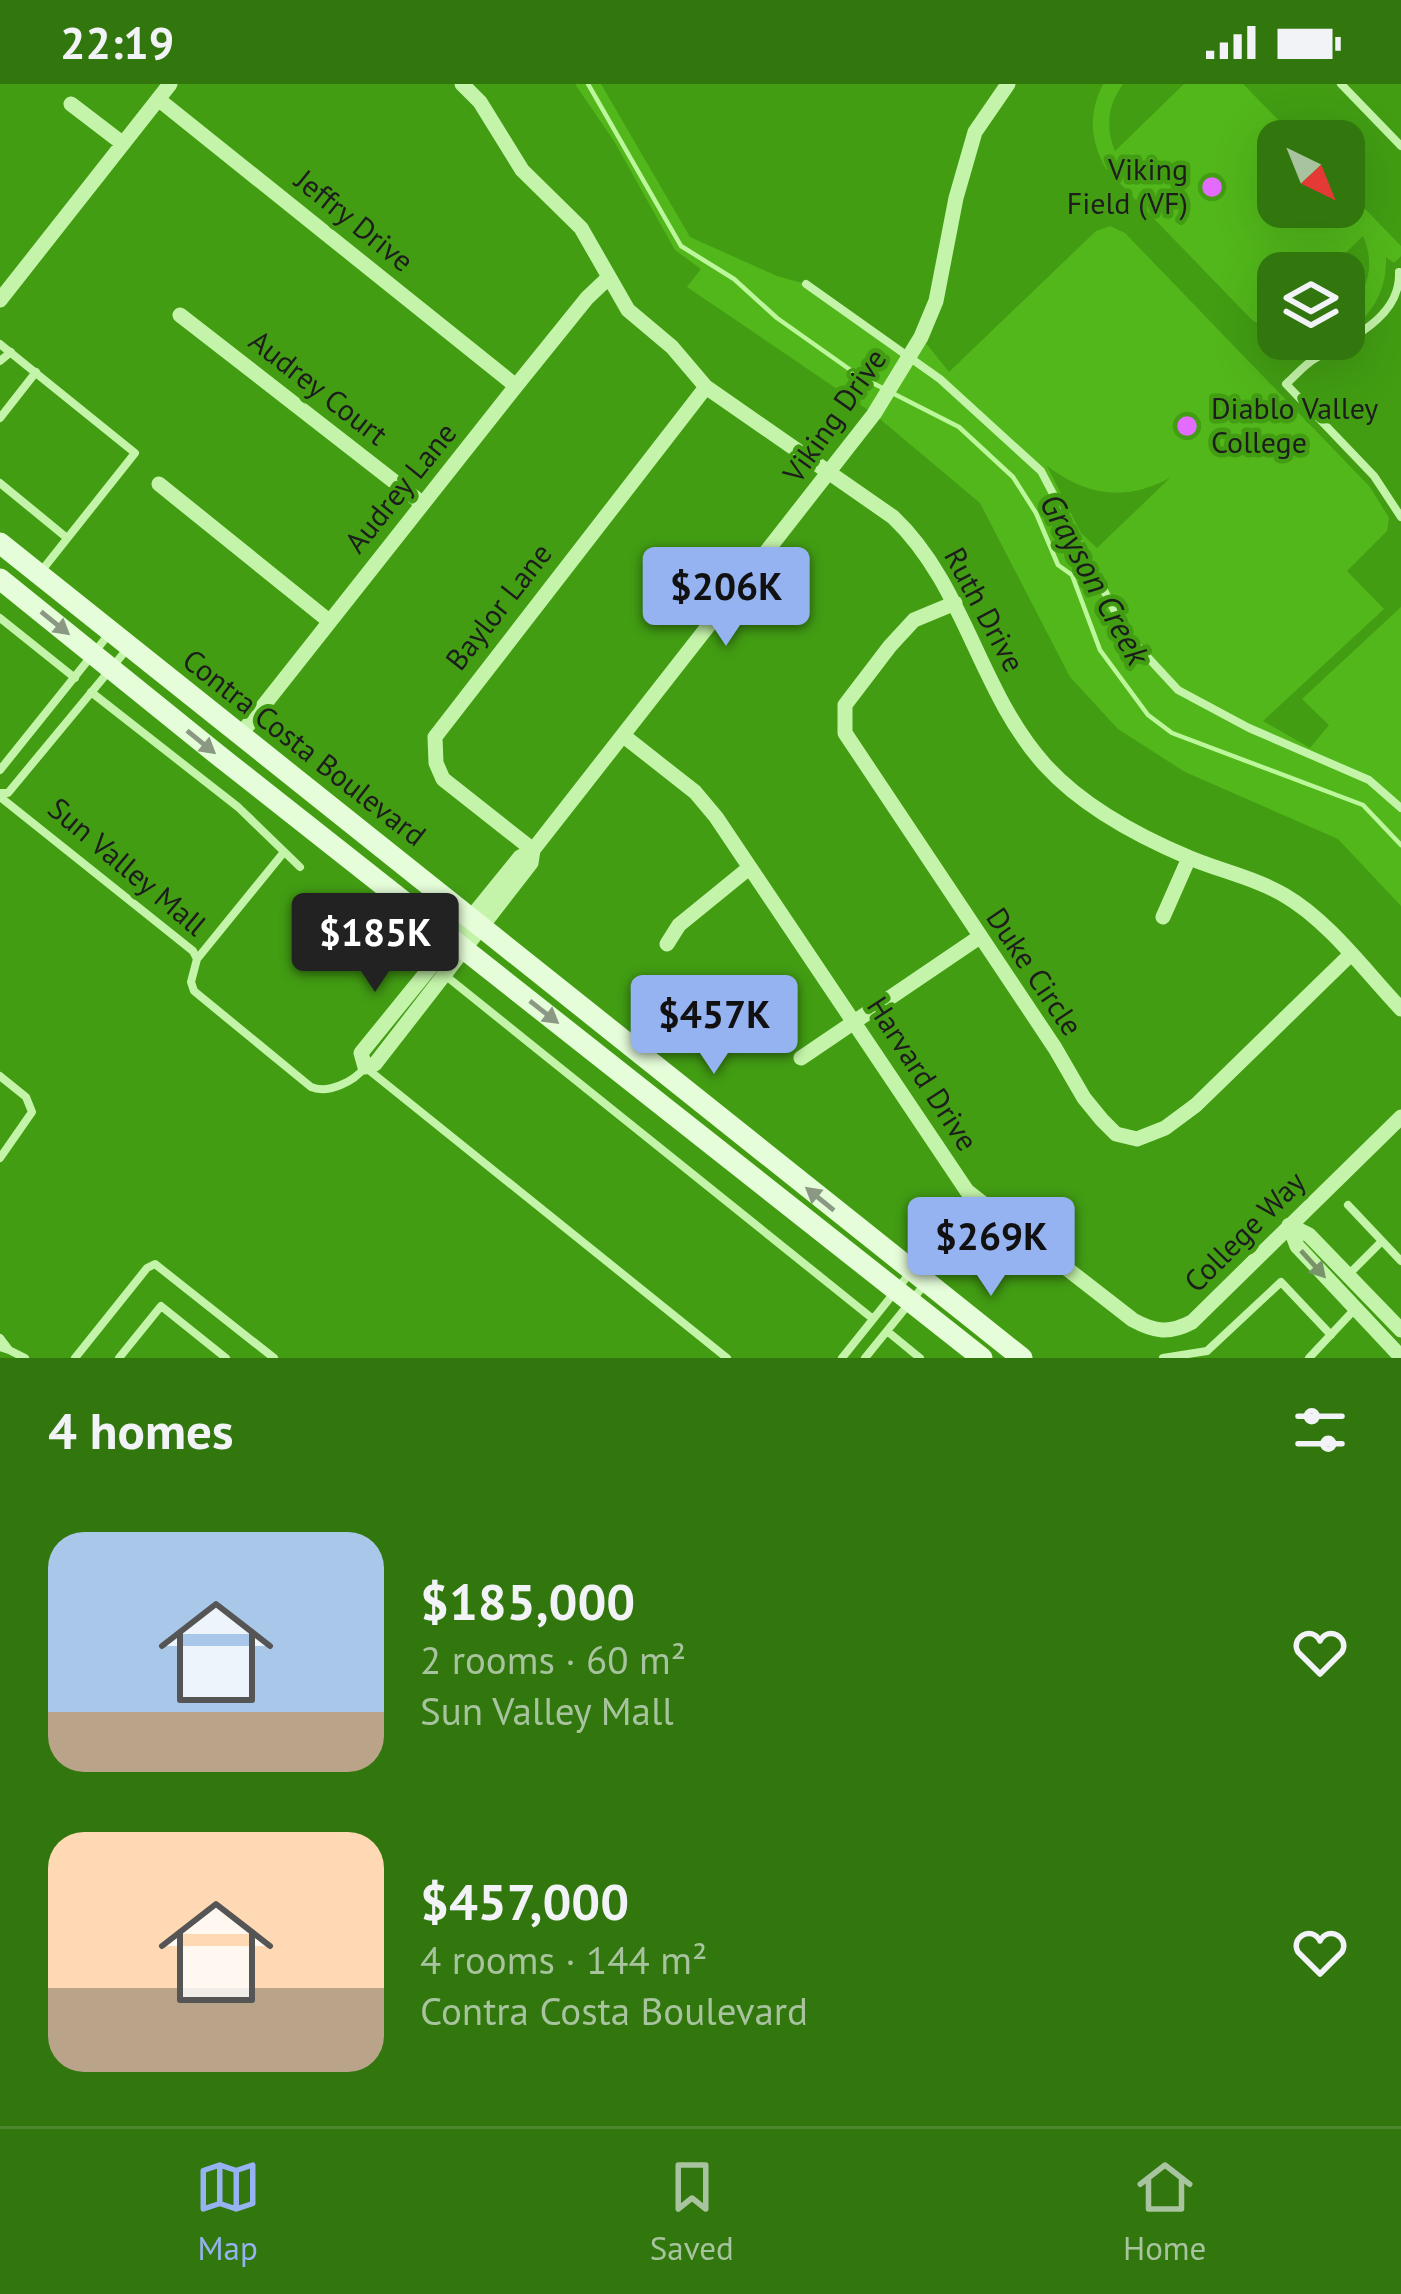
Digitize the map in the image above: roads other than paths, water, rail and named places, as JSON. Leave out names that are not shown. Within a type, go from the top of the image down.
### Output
[{"type":"main road","name":"Contra Costa Boulevard","points":[[0,543],[1022,1358]]},
{"type":"main road","name":"Contra Costa Boulevard","points":[[0,579],[982,1358]]},
{"type":"street","points":[[2,291],[170,84]]},
{"type":"street","name":"Ruth Drive","points":[[462,84],[488,114],[522,170],[581,228],[628,310],[672,347],[706,387],[912,536],[955,603],[995,689],[1046,766],[1120,823],[1189,858],[1291,898],[1401,1009]]},
{"type":"street","name":"Viking Drive","points":[[459,944],[532,863],[533,850],[874,414],[936,301],[975,131],[1008,84]]},
{"type":"street","name":"Jeffry Drive","points":[[158,99],[516,386]]},
{"type":"street","points":[[71,104],[122,143]]},
{"type":"street","name":"Audrey Lane","points":[[241,734],[516,386],[608,279]]},
{"type":"street","name":"Audrey Court","points":[[180,315],[423,504]]},
{"type":"street","name":"Baylor Lane","points":[[533,850],[443,779],[436,763],[435,737],[706,387]]},
{"type":"street","points":[[159,484],[329,621]]},
{"type":"street","name":"Duke Circle","points":[[955,603],[914,620],[890,646],[845,705],[845,734],[1055,1048],[1084,1099],[1116,1133],[1137,1139],[1165,1129],[1196,1105],[1350,955]]},
{"type":"street","name":"Harvard Drive","points":[[625,737],[695,792],[855,1020],[967,1191],[998,1215]]},
{"type":"street","points":[[1163,917],[1189,858]]},
{"type":"street","points":[[667,944],[679,925],[749,868]]},
{"type":"street","points":[[801,1058],[978,938]]},
{"type":"street","points":[[365,1067],[362,1053],[459,944]]},
{"type":"street","name":"Sun Valley Mall","points":[[365,1067],[375,1064],[446,976],[459,944]]},
{"type":"street","name":"College Way","points":[[998,1215],[1132,1320],[1165,1332],[1192,1322],[1401,1117]]},
{"type":"street","points":[[1289,1225],[1309,1235],[1401,1330]]},
{"type":"street","points":[[1289,1225],[1297,1246],[1401,1357]]},
{"type":"lane","points":[[1341,84],[1401,146]]},
{"type":"lane","points":[[1399,272],[1400,284],[1390,303],[1362,333],[1311,360],[1286,384],[1374,476],[1401,517]]},
{"type":"lane","points":[[806,284],[870,326],[907,361],[973,407],[1040,471],[1128,636],[1178,690],[1249,728],[1369,780],[1401,808]]},
{"type":"lane","points":[[0,344],[136,453],[39,574]]},
{"type":"lane","points":[[0,361],[11,352]]},
{"type":"lane","points":[[0,418],[36,372]]},
{"type":"lane","points":[[0,483],[67,538]]},
{"type":"lane","points":[[0,618],[74,678]]},
{"type":"lane","points":[[0,795],[8,793],[91,692],[102,661],[119,640]]},
{"type":"lane","points":[[0,770],[74,678],[102,661],[119,640]]},
{"type":"lane","points":[[91,692],[238,807],[300,867]]},
{"type":"lane","name":"Sun Valley Mall","points":[[0,795],[193,951],[197,959],[191,982],[194,991],[311,1087],[331,1088],[359,1075],[365,1067]]},
{"type":"lane","points":[[197,959],[284,853]]},
{"type":"lane","points":[[446,976],[873,1319]]},
{"type":"lane","points":[[365,1067],[727,1358]]},
{"type":"lane","points":[[0,1076],[26,1096],[32,1112],[0,1158]]},
{"type":"lane","points":[[1348,1205],[1401,1261]]},
{"type":"lane","points":[[1348,1275],[1382,1241]]},
{"type":"lane","points":[[75,1358],[155,1264],[274,1358]]},
{"type":"lane","points":[[851,1347],[866,1358],[918,1277]]},
{"type":"lane","points":[[842,1358],[873,1319],[903,1297],[918,1277]]},
{"type":"lane","points":[[1163,1358],[1207,1351],[1280,1282],[1331,1335]]},
{"type":"lane","points":[[119,1358],[161,1306],[226,1358]]},
{"type":"lane","points":[[1309,1358],[1354,1310]]},
{"type":"lane","points":[[887,1331],[920,1358]]},
{"type":"lane","points":[[3,1345],[25,1358]]},
{"type":"waterway","name":"Grayson Creek","points":[[588,84],[681,246],[734,279],[777,318],[859,376],[959,427],[1013,477],[1036,513],[1058,565],[1072,575],[1100,650],[1148,715],[1172,733],[1363,805],[1401,845]]},
{"type":"place","name":"Viking Field (VF)","points":[[1212,187]]},
{"type":"place","name":"Diablo Valley College","points":[[1187,426]]}]
